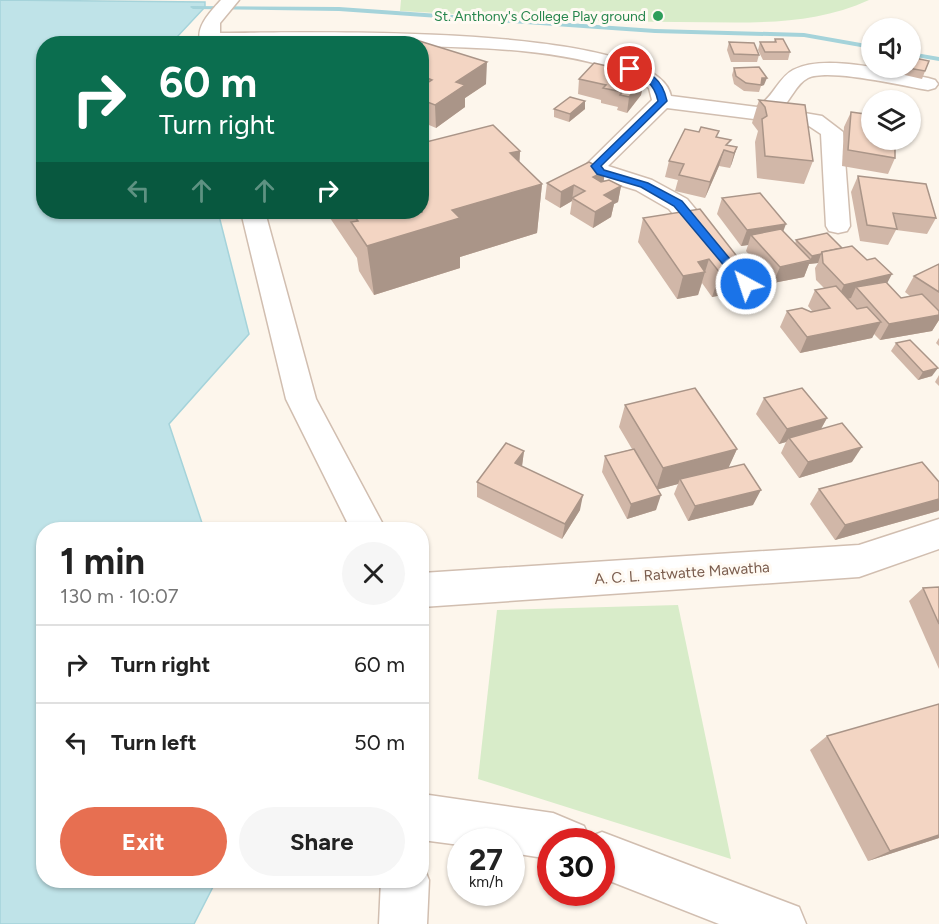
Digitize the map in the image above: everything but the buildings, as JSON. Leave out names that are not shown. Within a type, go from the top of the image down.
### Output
[{"type":"street","points":[[210,36],[215,15],[230,0]]},
{"type":"street","points":[[429,40],[578,53],[611,61],[649,77],[659,86],[662,101]]},
{"type":"street","points":[[763,112],[777,106],[799,74],[809,71],[838,70],[928,84]]},
{"type":"street","points":[[662,101],[815,120],[832,132],[838,226]]},
{"type":"street","points":[[662,101],[596,166],[601,172],[644,185],[678,204],[746,284]]},
{"type":"street","points":[[254,219],[301,399],[365,522]]},
{"type":"street","name":"A. C. L. Ratwatte Mawatha","points":[[429,590],[859,561],[939,534]]},
{"type":"street","points":[[429,817],[537,834]]},
{"type":"street","points":[[615,860],[782,924]]},
{"type":"street","points":[[403,924],[405,888]]},
{"type":"green space","name":"St. Anthony's College Play ground","points":[[401,0],[869,0],[846,9],[799,19],[774,22],[726,22],[573,19],[400,11]]},
{"type":"green space","points":[[678,605],[731,859],[478,779],[497,610]]},
{"type":"water","points":[[0,0],[205,2],[205,7],[178,36],[36,36],[36,219],[220,219],[249,334],[169,424],[202,522],[36,522],[36,888],[212,888],[194,924],[0,924]]},
{"type":"waterway","points":[[193,7],[339,9],[655,31],[804,35],[861,45]]},
{"type":"waterway","points":[[921,56],[939,59]]},
{"type":"place","name":"St. Anthony's College Play ground","points":[[658,16]]},
{"type":"route","points":[[630,69],[649,77],[659,86],[662,101],[596,166],[601,172],[644,185],[678,204],[746,284]]}]
